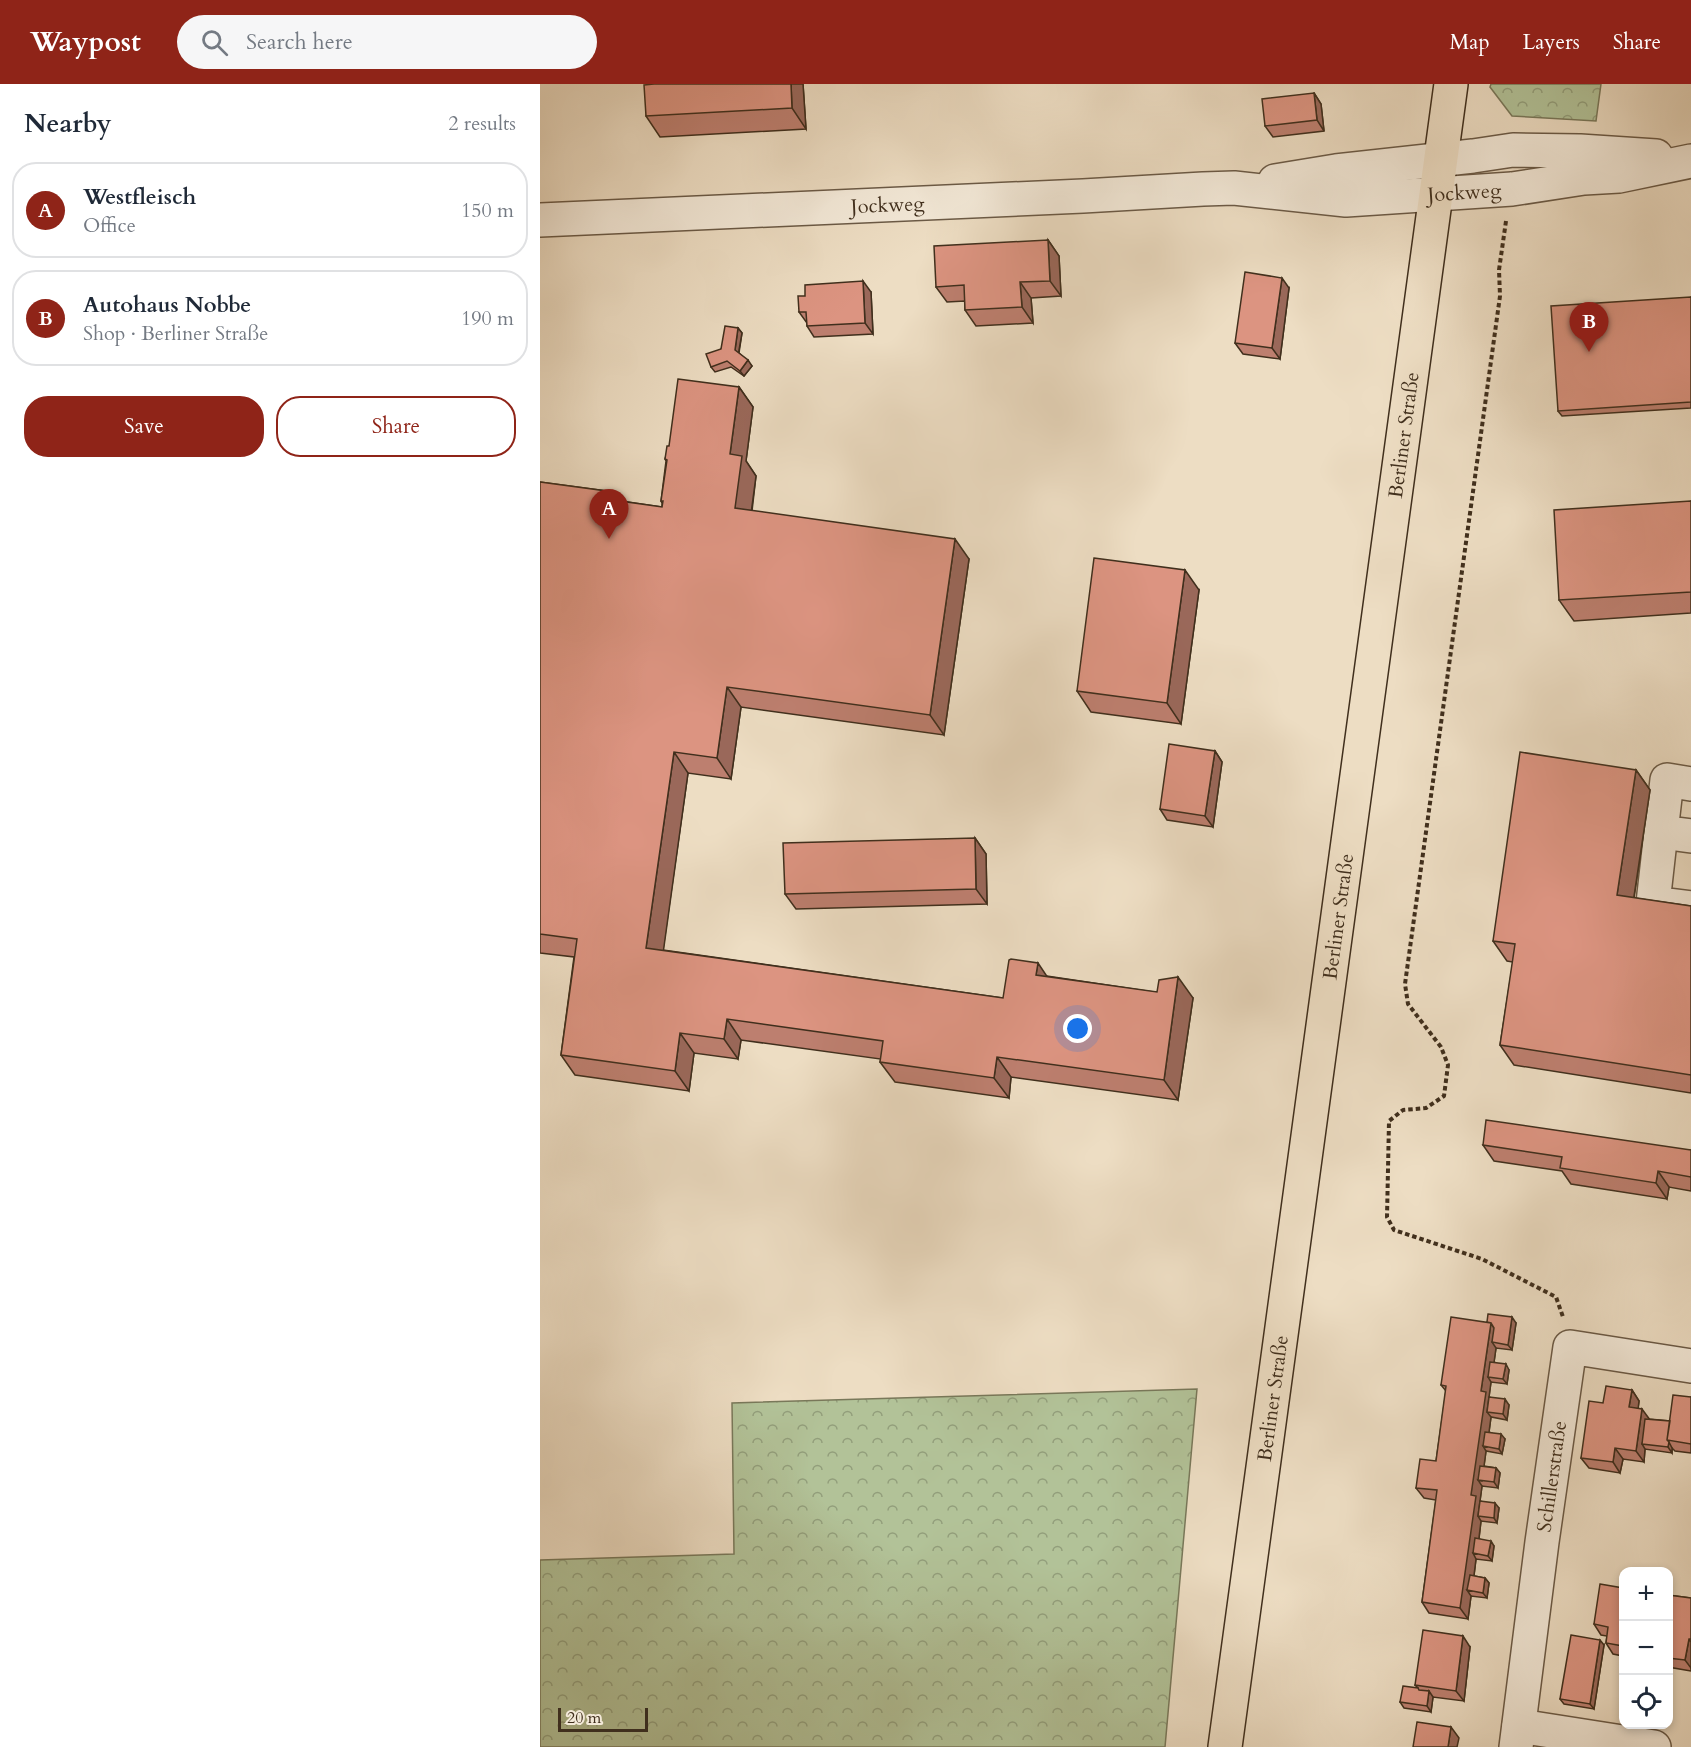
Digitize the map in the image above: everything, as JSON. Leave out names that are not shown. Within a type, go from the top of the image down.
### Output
[{"type":"main road","name":"Berliner Straße","points":[[1225,1747],[1451,84]]},
{"type":"street","name":"Jockweg","points":[[540,220],[1234,188],[1336,171],[1513,150],[1580,151],[1691,160]]},
{"type":"street","name":"Jockweg","points":[[1234,188],[1346,200],[1436,195],[1512,189],[1584,178],[1619,176],[1691,160]]},
{"type":"street","points":[[1691,784],[1667,780],[1676,834],[1653,903],[1691,909]]},
{"type":"street","points":[[1570,1347],[1691,1365]]},
{"type":"street","name":"Schillerstraße","points":[[1570,1347],[1542,1542],[1518,1737],[1654,1747]]},
{"type":"path","points":[[1510,215],[1505,223],[1499,270],[1500,296],[1405,984],[1408,1004],[1441,1047],[1448,1065],[1444,1096],[1426,1108],[1403,1110],[1389,1121],[1388,1217],[1394,1230],[1482,1259],[1556,1297],[1570,1347]]},
{"type":"green space","points":[[1491,84],[1601,84],[1596,121],[1512,116],[1490,87]]},
{"type":"green space","points":[[1197,1389],[1165,1747],[540,1747],[540,1560],[734,1554],[732,1403]]},
{"type":"building","points":[[791,84],[792,108],[646,116],[644,85]]},
{"type":"building","points":[[1314,93],[1317,120],[1265,126],[1262,99]]},
{"type":"building","points":[[1048,240],[1050,281],[1020,282],[1022,307],[965,310],[964,285],[936,287],[934,246]]},
{"type":"building","points":[[1245,272],[1282,278],[1272,348],[1235,343]]},
{"type":"building","points":[[863,281],[865,323],[807,326],[806,312],[799,312],[798,296],[805,296],[805,285]]},
{"type":"building","points":[[1691,297],[1691,402],[1558,411],[1551,306]]},
{"type":"building","points":[[725,326],[738,328],[735,350],[748,360],[740,371],[727,361],[711,367],[706,354],[721,349]]},
{"type":"building","points":[[678,379],[739,387],[730,454],[742,456],[735,508],[955,539],[930,715],[727,687],[717,758],[674,752],[646,948],[1003,998],[1011,959],[1038,963],[1036,975],[1157,992],[1159,980],[1178,977],[1164,1080],[997,1057],[994,1078],[880,1062],[883,1041],[727,1019],[724,1039],[680,1033],[675,1071],[561,1055],[577,939],[540,934],[540,482],[614,492],[613,500],[662,507],[667,460],[665,459],[667,446],[669,446]]},
{"type":"building","points":[[1691,501],[1691,592],[1559,600],[1554,510]]},
{"type":"building","points":[[1094,558],[1185,570],[1167,703],[1077,691]]},
{"type":"building","points":[[1169,744],[1215,751],[1205,816],[1160,809]]},
{"type":"building","points":[[1520,752],[1636,770],[1617,895],[1691,906],[1691,1075],[1500,1045],[1515,944],[1493,941]]},
{"type":"building","points":[[975,838],[976,889],[785,894],[783,843]]},
{"type":"building","points":[[1486,1120],[1691,1150],[1691,1177],[1658,1171],[1656,1183],[1560,1168],[1562,1157],[1483,1145]]},
{"type":"building","points":[[1488,1314],[1512,1317],[1508,1345],[1492,1342],[1494,1328],[1491,1323],[1487,1322]]},
{"type":"building","points":[[1451,1317],[1491,1323],[1481,1391],[1486,1392],[1471,1495],[1476,1496],[1460,1608],[1422,1602],[1437,1490],[1416,1488],[1420,1459],[1436,1461],[1446,1386],[1441,1385]]},
{"type":"building","points":[[1490,1362],[1506,1364],[1503,1379],[1488,1377]]},
{"type":"building","points":[[1606,1386],[1632,1390],[1629,1407],[1642,1409],[1636,1451],[1615,1448],[1613,1462],[1581,1458],[1589,1401],[1603,1403]]},
{"type":"building","points":[[1673,1395],[1691,1397],[1691,1444],[1667,1440]]},
{"type":"building","points":[[1489,1397],[1505,1399],[1503,1414],[1487,1412]]},
{"type":"building","points":[[1645,1419],[1670,1421],[1668,1447],[1642,1444]]},
{"type":"building","points":[[1485,1432],[1501,1434],[1499,1449],[1483,1446]]},
{"type":"building","points":[[1480,1466],[1496,1468],[1494,1482],[1478,1480]]},
{"type":"building","points":[[1480,1501],[1495,1503],[1494,1518],[1478,1516]]},
{"type":"building","points":[[1475,1538],[1491,1541],[1488,1556],[1473,1553]]},
{"type":"building","points":[[1470,1575],[1485,1578],[1483,1593],[1467,1590]]},
{"type":"building","points":[[1600,1584],[1619,1587],[1619,1645],[1606,1643],[1608,1627],[1594,1624]]},
{"type":"building","points":[[1673,1596],[1691,1598],[1691,1639],[1689,1639],[1685,1660],[1673,1659]]},
{"type":"building","points":[[1423,1630],[1463,1636],[1456,1691],[1415,1685]]},
{"type":"building","points":[[1571,1635],[1600,1640],[1590,1704],[1560,1699]]},
{"type":"building","points":[[1403,1686],[1429,1691],[1427,1706],[1400,1702]]},
{"type":"building","points":[[1417,1722],[1451,1727],[1448,1747],[1413,1747]]},
{"type":"place","name":"Autohaus Nobbe","points":[[1589,352]]},
{"type":"place","name":"Westfleisch","points":[[609,539]]}]
